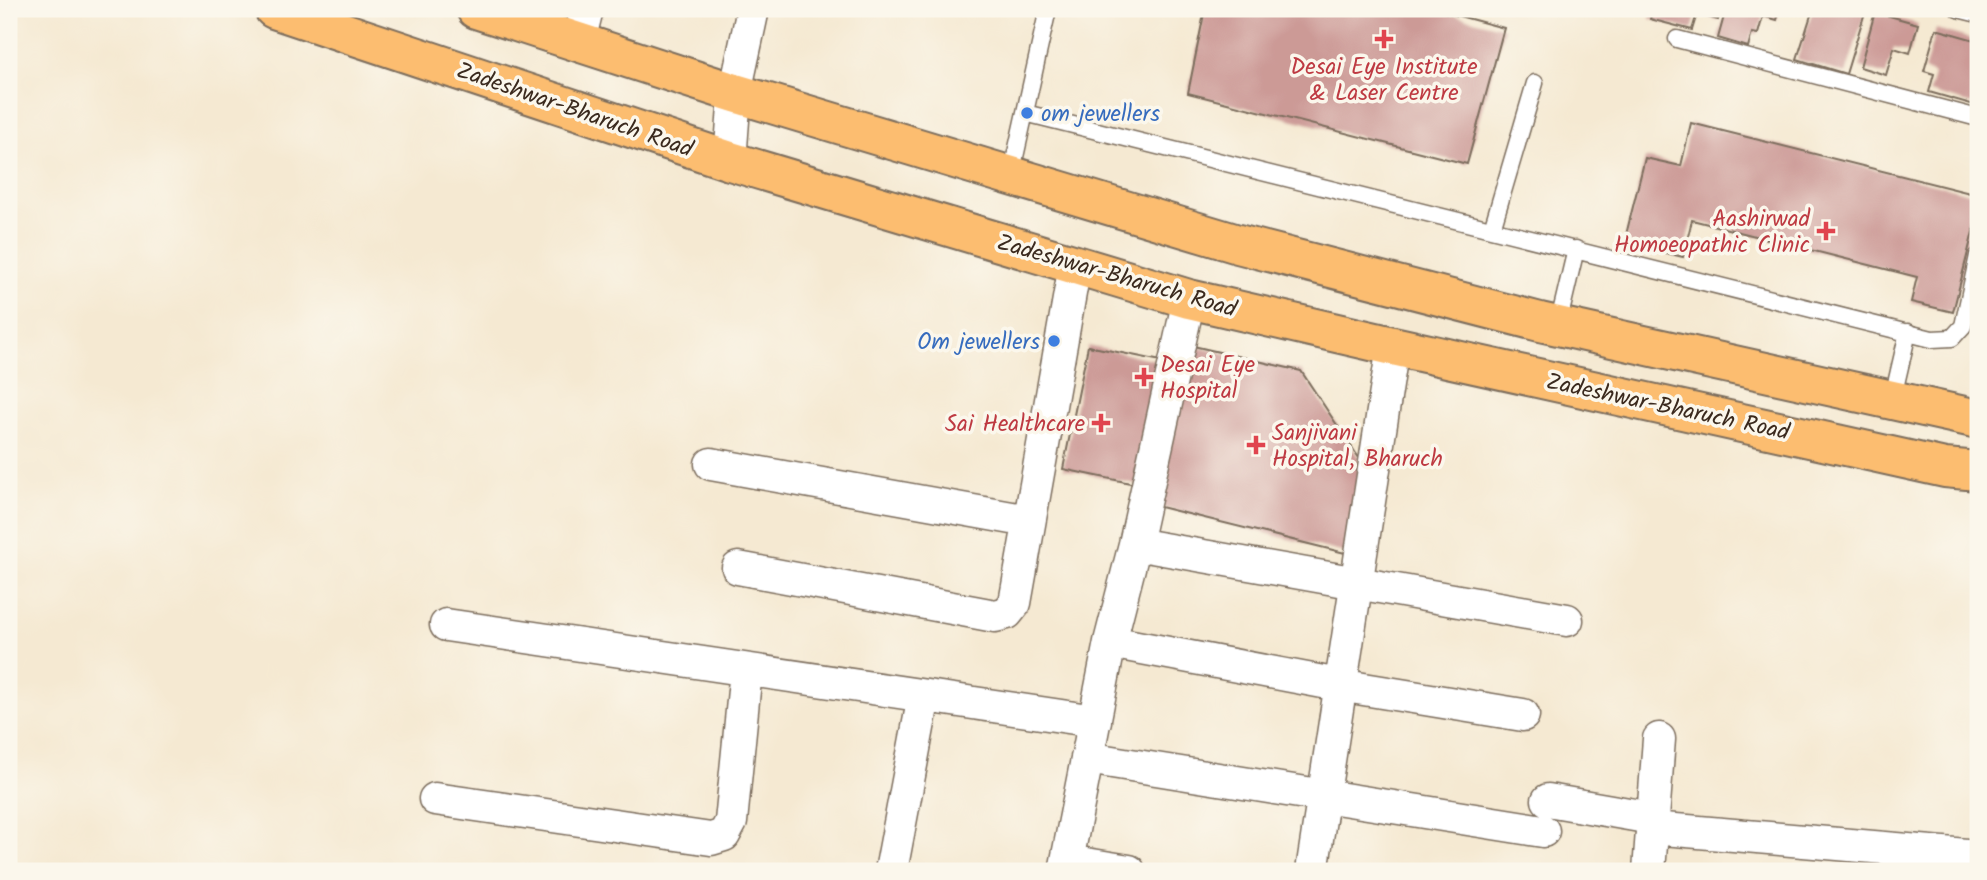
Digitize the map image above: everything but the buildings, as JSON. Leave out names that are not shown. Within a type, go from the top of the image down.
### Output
[{"type":"main road","name":"Zadeshwar-Bharuch Road","points":[[274,9],[730,161],[1189,299],[1945,468],[1978,471]]},
{"type":"main road","points":[[477,9],[583,25],[735,93],[1238,244],[1558,326],[1978,419]]},
{"type":"street","points":[[730,161],[735,93],[753,9]]},
{"type":"street","points":[[738,568],[995,615],[1007,612],[1015,603],[1075,265]]},
{"type":"street","points":[[1129,871],[1066,866],[1111,642],[1189,299]]},
{"type":"street","points":[[1312,871],[1393,346]]},
{"type":"street","points":[[711,464],[1029,521]]},
{"type":"street","points":[[1135,544],[1567,620]]},
{"type":"street","points":[[446,625],[1095,721]]},
{"type":"street","points":[[1111,642],[1339,685],[1523,715]]},
{"type":"street","points":[[435,799],[711,839],[724,835],[731,822],[746,670]]},
{"type":"street","points":[[891,871],[923,696]]},
{"type":"street","points":[[1649,871],[1658,740]]},
{"type":"street","points":[[1087,758],[1543,831]]},
{"type":"street","points":[[1548,800],[1646,817],[1652,828]]},
{"type":"street","points":[[1652,828],[1978,856]]},
{"type":"lane","points":[[1010,177],[1048,9]]},
{"type":"lane","points":[[1958,9],[1978,14]]},
{"type":"lane","points":[[1677,39],[1978,118]]},
{"type":"lane","points":[[1492,229],[1535,83]]},
{"type":"lane","points":[[1025,113],[1932,339],[1952,338],[1963,326],[1978,256]]},
{"type":"lane","points":[[1558,326],[1576,250]]},
{"type":"lane","points":[[1892,401],[1908,332]]},
{"type":"place","name":"Desai Eye Institute & Laser Centre","points":[[1384,39]]},
{"type":"place","name":"om jewellers","points":[[1027,113]]},
{"type":"place","name":"Aashirwad Homoeopathic Clinic","points":[[1826,231]]},
{"type":"place","name":"Om jewellers","points":[[1054,341]]},
{"type":"place","name":"Desai Eye Hospital","points":[[1144,377]]},
{"type":"place","name":"Sai Healthcare","points":[[1101,423]]},
{"type":"place","name":"Sanjivani Hospital, Bharuch","points":[[1256,445]]}]
